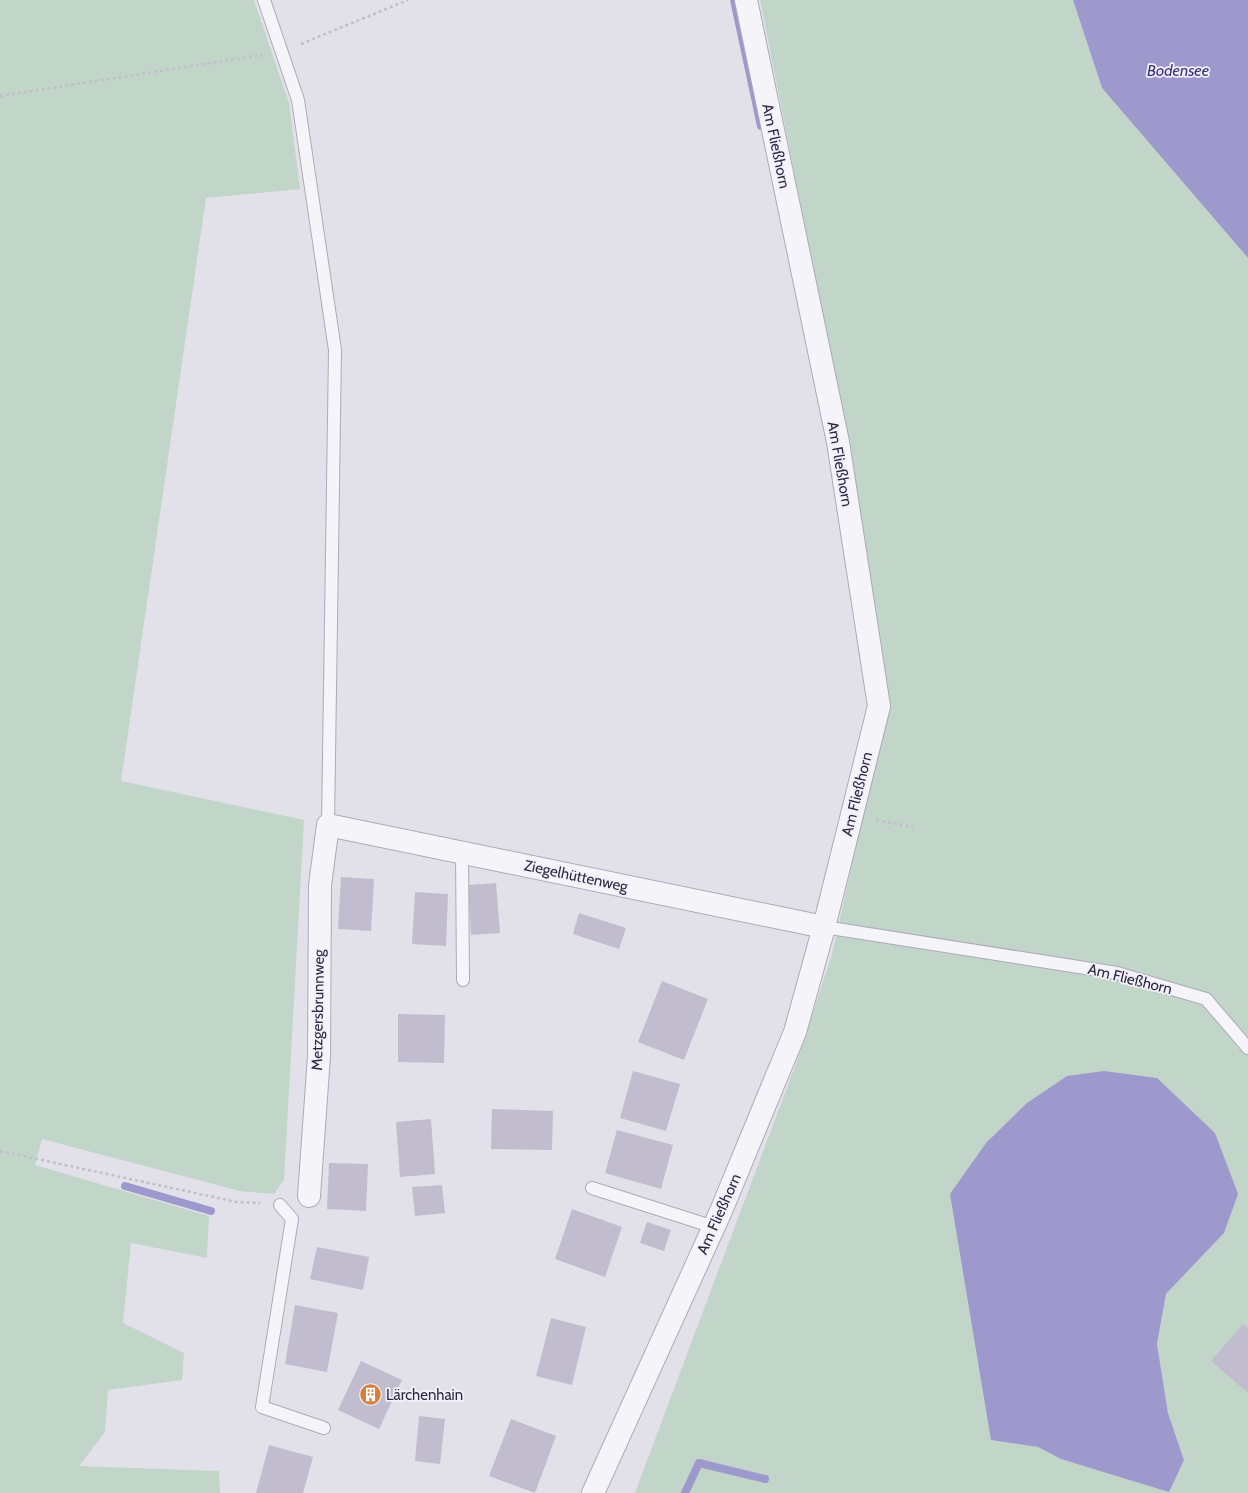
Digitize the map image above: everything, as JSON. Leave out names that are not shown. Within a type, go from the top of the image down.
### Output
[{"type":"street","name":"Am Fließhorn","points":[[593,1493],[714,1227],[795,1032],[824,927],[879,706],[838,442],[746,0]]},
{"type":"street","name":"Ziegelhüttenweg","points":[[328,824],[824,927]]},
{"type":"street","name":"Metzgersbrunnweg","points":[[309,1196],[319,1056],[320,885],[328,824]]},
{"type":"lane","points":[[264,0],[298,100],[335,350],[328,824]]},
{"type":"lane","points":[[462,852],[463,980]]},
{"type":"lane","name":"Am Fließhorn","points":[[824,927],[1124,976],[1206,999],[1248,1048]]},
{"type":"lane","points":[[592,1188],[714,1227]]},
{"type":"lane","points":[[280,1205],[292,1219],[262,1407],[324,1428]]},
{"type":"path","points":[[0,96],[282,52],[408,0]]},
{"type":"path","points":[[852,816],[913,827]]},
{"type":"path","points":[[0,1151],[237,1202],[280,1205]]},
{"type":"green space","points":[[0,0],[254,0],[289,103],[300,189],[206,198],[121,781],[304,820],[284,1180],[274,1194],[240,1191],[42,1139],[35,1165],[209,1216],[207,1258],[131,1243],[123,1323],[184,1353],[182,1380],[108,1390],[105,1432],[79,1466],[219,1471],[220,1493],[0,1493]]},
{"type":"green space","points":[[760,0],[1073,0],[1102,88],[1248,258],[1248,1493],[635,1493],[797,1061],[832,954],[888,701],[848,444]],"holes":[[[1224,1233],[1166,1294],[1157,1344],[1168,1413],[1184,1460],[1061,1459],[1038,1447],[991,1440]]]},
{"type":"water","name":"Bodensee","points":[[1073,0],[1248,0],[1248,258],[1102,88]]},
{"type":"water","points":[[1104,1071],[1157,1078],[1215,1133],[1238,1194],[1224,1233],[1166,1294],[1157,1344],[1168,1413],[1184,1460],[1169,1492],[1061,1459],[1038,1447],[991,1440],[950,1194],[986,1143],[1027,1103],[1067,1076]]},
{"type":"building","points":[[341,877],[374,879],[371,931],[338,929]]},
{"type":"building","points":[[496,883],[500,933],[471,935],[468,885]]},
{"type":"building","points":[[415,892],[448,894],[446,946],[412,944]]},
{"type":"building","points":[[579,913],[626,928],[619,949],[573,934]]},
{"type":"building","points":[[662,981],[708,999],[684,1060],[638,1042]]},
{"type":"building","points":[[398,1014],[445,1015],[444,1063],[398,1062]]},
{"type":"building","points":[[633,1071],[680,1084],[666,1131],[620,1118]]},
{"type":"building","points":[[492,1109],[553,1111],[552,1150],[491,1149]]},
{"type":"building","points":[[431,1119],[435,1174],[400,1177],[396,1122]]},
{"type":"building","points":[[617,1130],[673,1145],[661,1189],[605,1173]]},
{"type":"building","points":[[329,1163],[368,1164],[366,1211],[327,1209]]},
{"type":"building","points":[[442,1185],[445,1213],[415,1216],[412,1187]]},
{"type":"building","points":[[572,1209],[622,1227],[605,1277],[555,1259]]},
{"type":"building","points":[[647,1222],[671,1230],[664,1251],[640,1243]]},
{"type":"building","points":[[317,1247],[369,1257],[363,1290],[310,1279]]},
{"type":"building","points":[[295,1305],[338,1313],[327,1372],[285,1364]]},
{"type":"building","points":[[551,1318],[586,1327],[572,1385],[536,1376]]},
{"type":"building","points":[[1243,1324],[1248,1328],[1248,1393],[1211,1361]]},
{"type":"building","name":"Lärchenhain","points":[[361,1361],[402,1380],[379,1429],[338,1410]]},
{"type":"building","points":[[419,1416],[445,1419],[440,1464],[415,1461]]},
{"type":"building","points":[[511,1419],[556,1436],[535,1493],[489,1476]]},
{"type":"building","points":[[269,1445],[313,1457],[303,1493],[256,1493]]},
{"type":"waterway","points":[[734,0],[761,126]]},
{"type":"waterway","points":[[125,1186],[211,1211]]},
{"type":"waterway","points":[[685,1493],[699,1463],[765,1479]]},
{"type":"place","name":"Lärchenhain","points":[[370,1395]]}]
